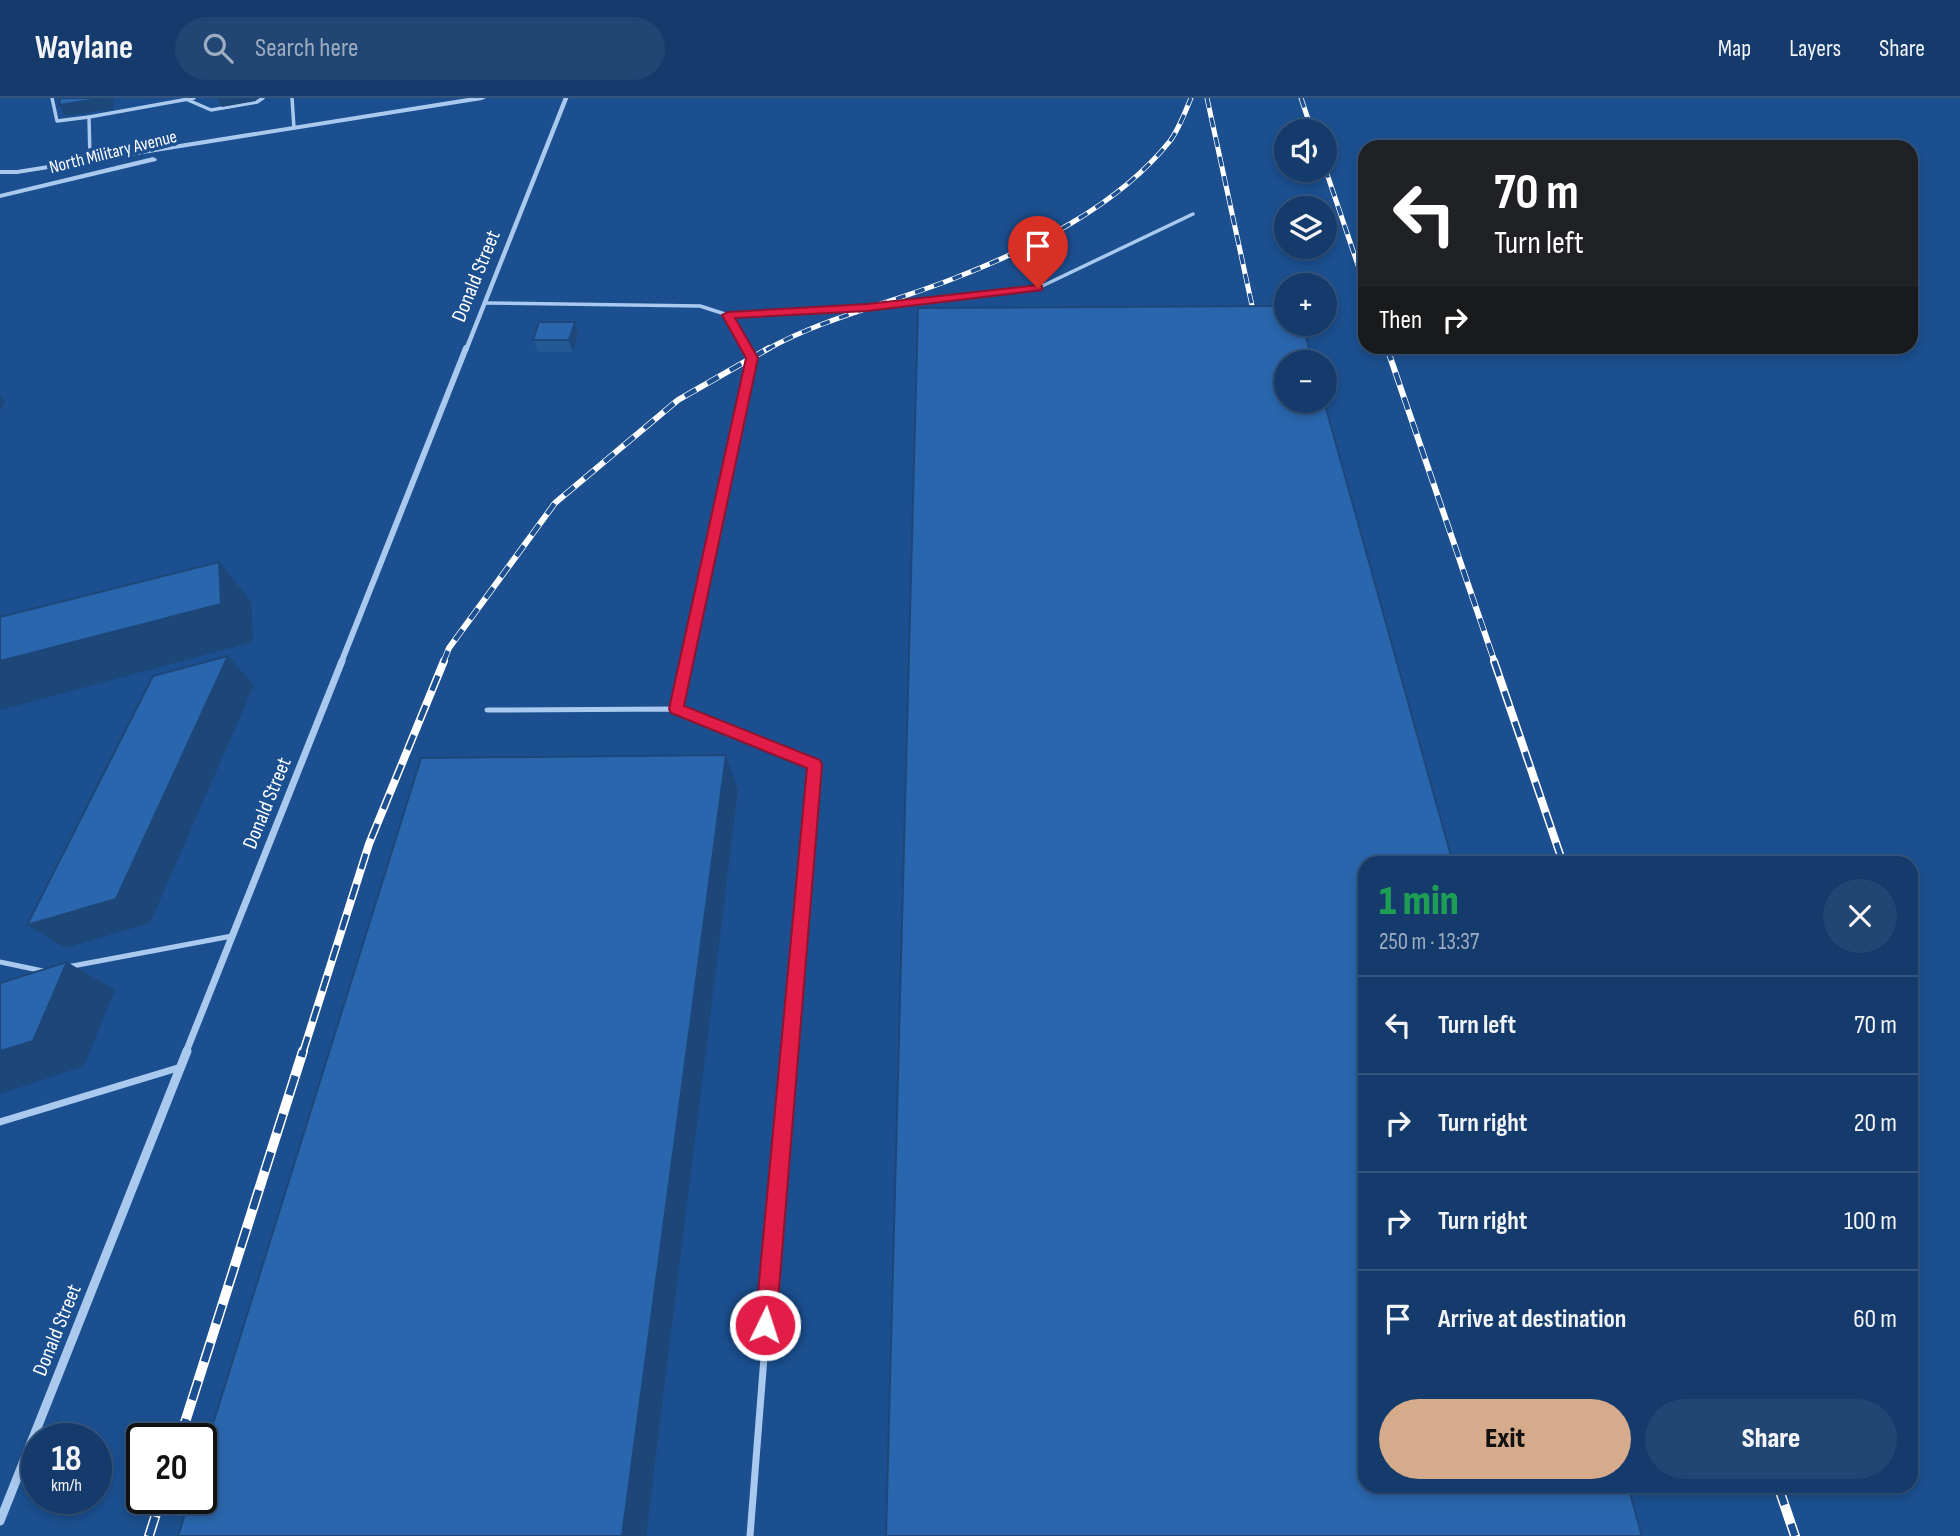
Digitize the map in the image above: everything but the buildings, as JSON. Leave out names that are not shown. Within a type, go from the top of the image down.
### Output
[{"type":"street","name":"North Military Avenue","points":[[0,172],[18,172],[90,161],[482,98]]},
{"type":"street","name":"Donald Street","points":[[0,1521],[566,98]]},
{"type":"street","name":"North Military Avenue","points":[[0,196],[233,139]]},
{"type":"lane","points":[[145,98],[145,108]]},
{"type":"lane","points":[[60,100],[52,100],[57,121],[194,98]]},
{"type":"lane","points":[[186,99],[211,110],[257,102],[263,98]]},
{"type":"lane","points":[[292,98],[294,128]]},
{"type":"lane","points":[[89,117],[90,161]]},
{"type":"lane","points":[[485,303],[700,306],[728,315],[867,308],[1038,288],[1194,214]]},
{"type":"lane","points":[[676,709],[752,358],[728,315]]},
{"type":"lane","points":[[487,710],[676,709],[815,765],[777,1167],[750,1536]]},
{"type":"lane","points":[[0,962],[41,971],[232,936]]},
{"type":"lane","points":[[0,1122],[181,1067]]},
{"type":"railway","points":[[766,350],[812,328],[984,266],[1072,223],[1125,186],[1149,165],[1170,141],[1191,98]]},
{"type":"railway","points":[[1207,98],[1256,324]]},
{"type":"railway","points":[[1301,98],[1308,119]]},
{"type":"railway","points":[[1330,182],[1358,265]]},
{"type":"railway","points":[[443,663],[449,648],[555,503],[678,400],[769,348]]},
{"type":"railway","points":[[1389,354],[1495,663]]},
{"type":"railway","points":[[303,1052],[369,844],[444,661]]},
{"type":"railway","points":[[1494,661],[1561,856]]},
{"type":"railway","points":[[185,1423],[303,1051]]},
{"type":"railway","points":[[1780,1493],[1795,1536]]},
{"type":"railway","points":[[149,1536],[156,1514]]},
{"type":"route","points":[[765,1325],[815,765],[676,709],[752,358],[728,315],[867,308],[1038,288]]}]
